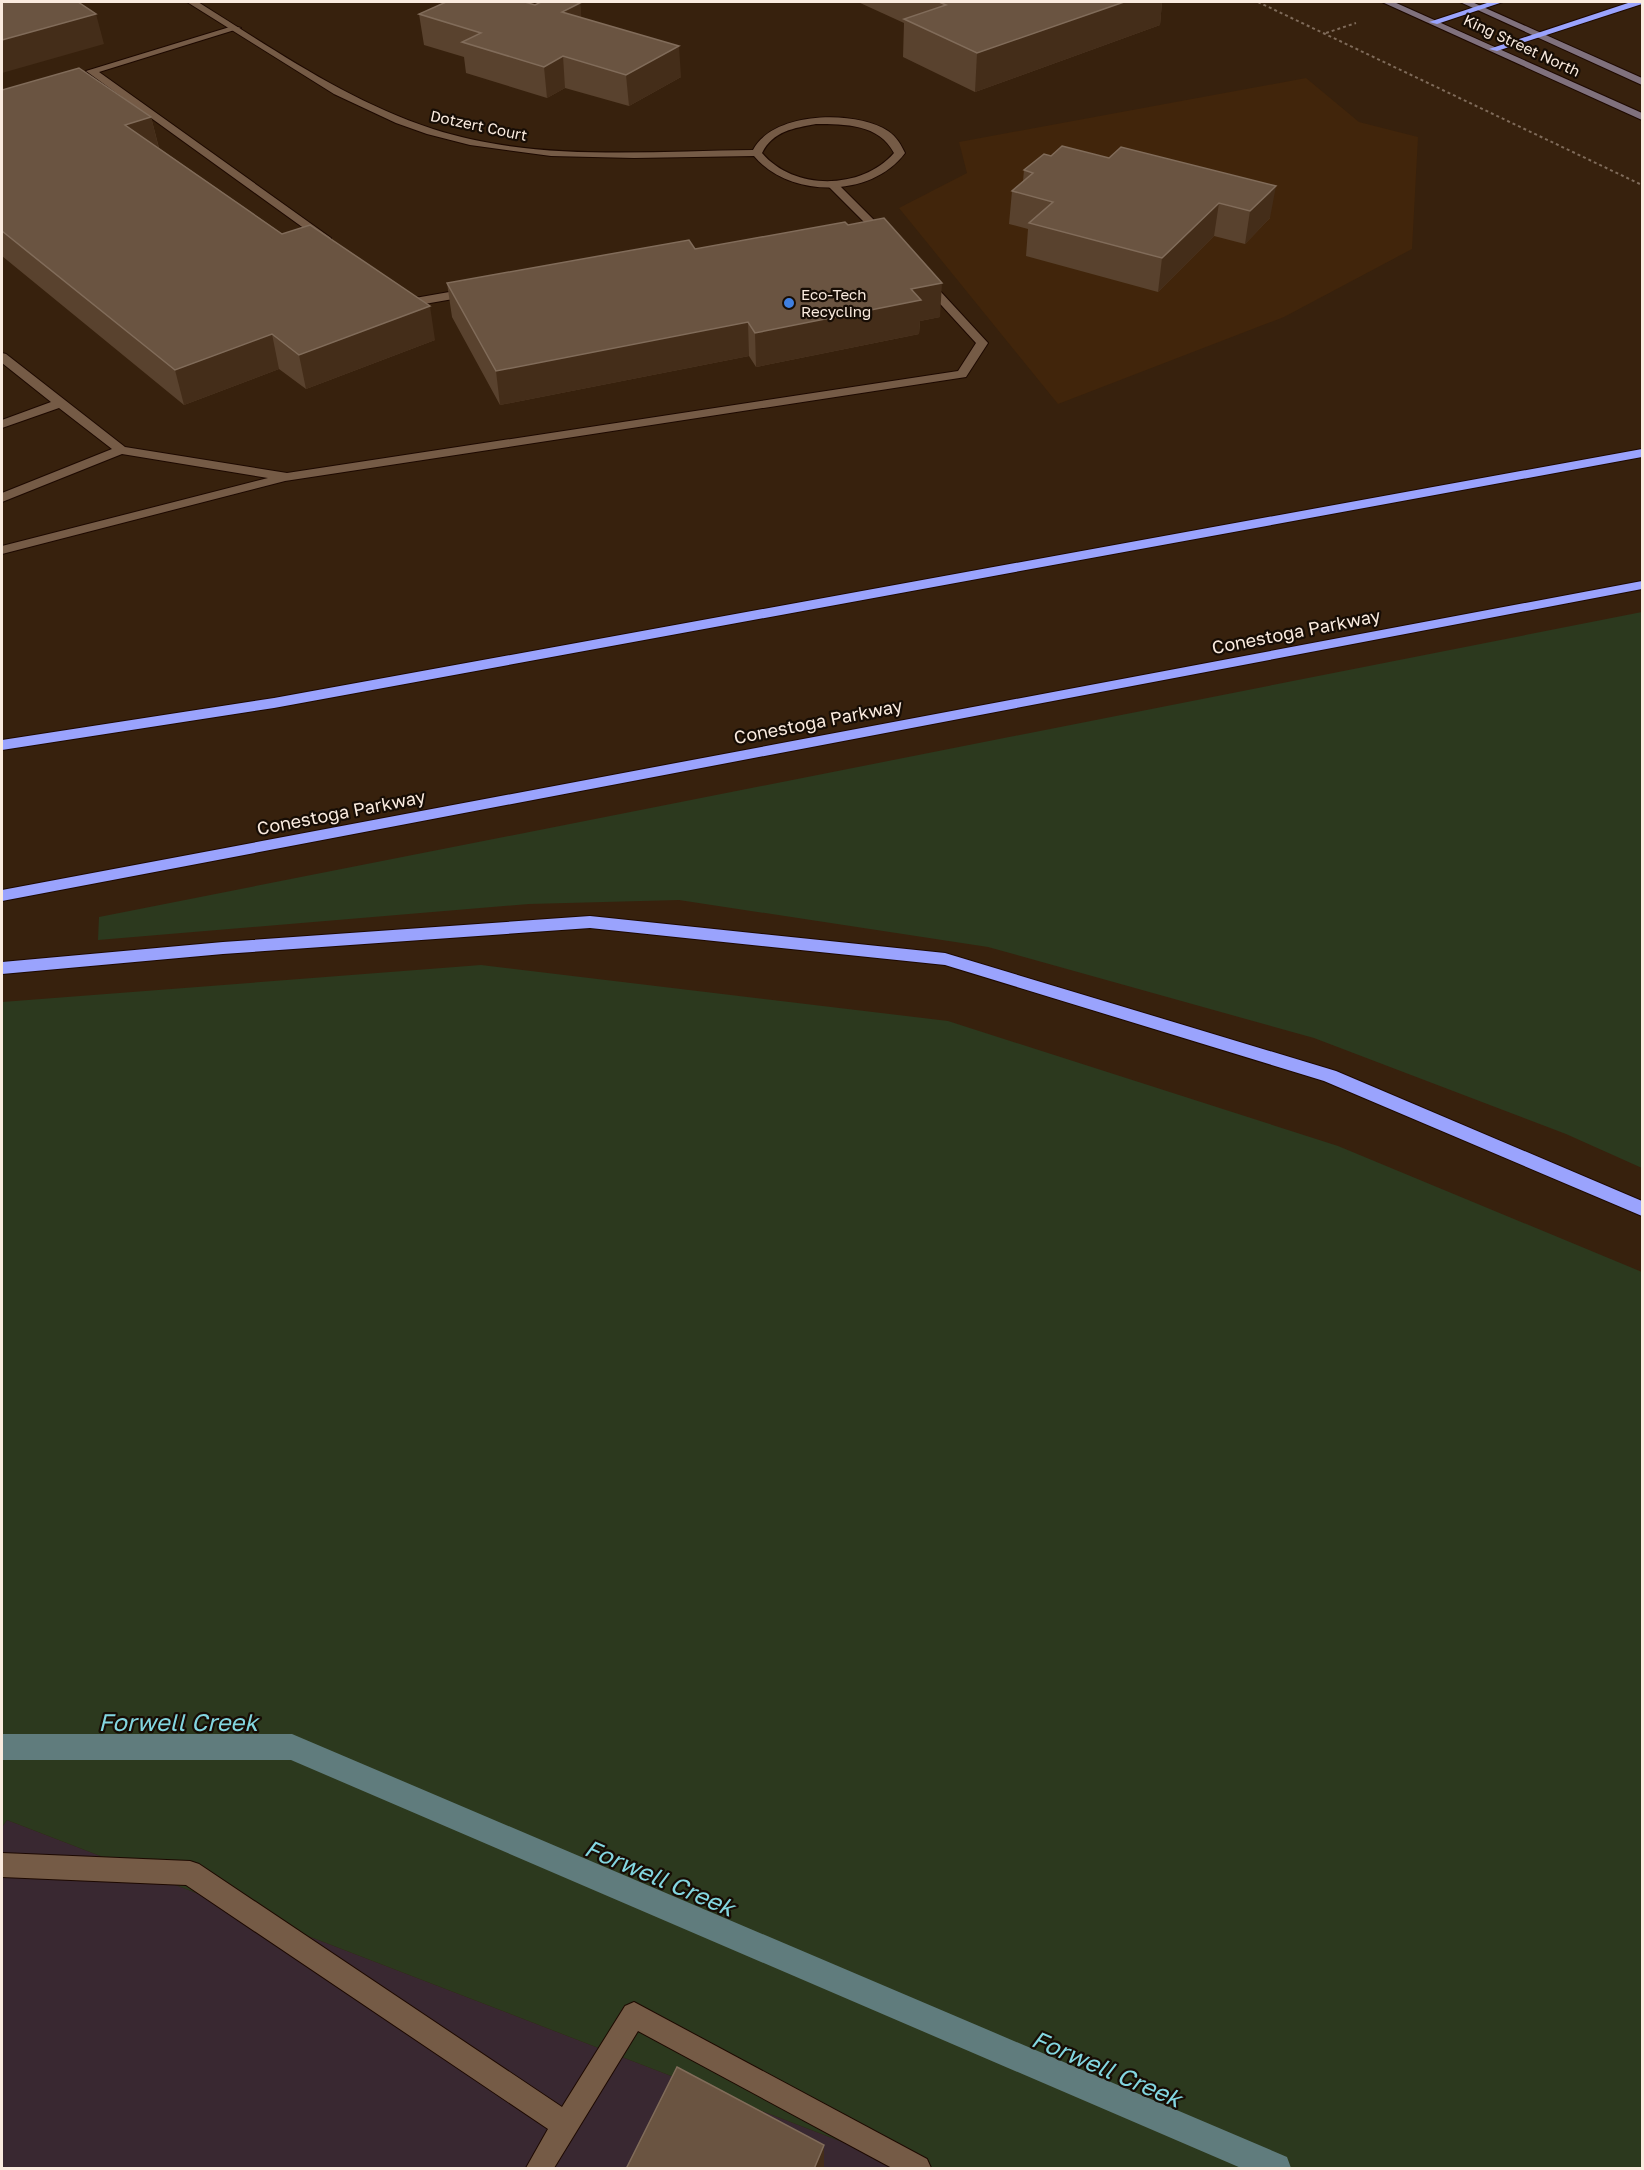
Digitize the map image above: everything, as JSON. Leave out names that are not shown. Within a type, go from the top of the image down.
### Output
[{"type":"highway","points":[[1434,22],[1498,2]]},
{"type":"highway","points":[[1494,49],[1639,2]]},
{"type":"highway","points":[[2,746],[298,699],[1642,453]]},
{"type":"highway","name":"Conestoga Parkway","points":[[2,896],[1642,585]]},
{"type":"highway","points":[[2,968],[223,948],[590,922],[945,959],[1330,1076],[1642,1209]]},
{"type":"main road","name":"King Street North","points":[[1388,2],[1642,117]]},
{"type":"main road","name":"King Street North","points":[[1465,2],[1642,82]]},
{"type":"street","name":"Dotzert Court","points":[[192,2],[354,101],[431,132],[540,153],[757,153]]},
{"type":"street","points":[[236,28],[86,73],[337,248]]},
{"type":"street","points":[[816,121],[841,121],[865,125],[884,132],[896,142],[900,153],[894,165],[858,181],[832,184],[811,183],[774,172],[762,164],[757,153],[761,142],[773,132],[792,125],[816,121]]},
{"type":"street","points":[[832,184],[870,228],[899,252]]},
{"type":"street","points":[[2,550],[287,477],[962,374],[982,343],[914,268]]},
{"type":"street","points":[[394,288],[413,302],[483,291]]},
{"type":"street","points":[[2,357],[121,450],[287,477]]},
{"type":"street","points":[[2,424],[60,403]]},
{"type":"street","points":[[2,498],[121,450]]},
{"type":"street","points":[[2,1865],[190,1873],[566,2125]]},
{"type":"street","points":[[539,2169],[634,2015],[918,2169]]},
{"type":"path","points":[[1258,2],[1642,185]]},
{"type":"path","points":[[1325,33],[1357,22]]},
{"type":"shaded area","points":[[1306,78],[1359,122],[1418,137],[1412,249],[1284,317],[1058,404],[899,208],[967,173],[959,142]]},
{"type":"shaded area","points":[[7,1820],[910,2168],[2,2168],[2,1827]]},
{"type":"green space","points":[[1642,612],[1642,1168],[1566,1134],[1314,1038],[988,947],[679,900],[529,904],[98,940],[99,917]]},
{"type":"green space","points":[[481,965],[948,1021],[1338,1146],[1642,1272],[1642,2168],[910,2168],[7,1820],[2,1827],[2,1002]]},
{"type":"building","points":[[2,2],[78,2],[96,14],[2,40]]},
{"type":"building","points":[[446,2],[525,2],[535,5],[541,2],[575,2],[580,3],[562,12],[679,46],[626,75],[563,56],[544,67],[462,42],[481,33],[419,14]]},
{"type":"building","points":[[939,2],[1124,2],[977,53],[904,19],[946,5]]},
{"type":"building","points":[[79,68],[151,117],[125,125],[282,234],[310,225],[430,306],[299,355],[272,334],[175,370],[2,231],[2,90]]},
{"type":"building","points":[[1062,146],[1109,158],[1121,147],[1276,186],[1250,211],[1219,203],[1162,258],[1029,223],[1053,202],[1012,191],[1033,173],[1024,170],[1044,154],[1051,156]]},
{"type":"building","points":[[884,218],[942,283],[911,289],[921,300],[755,333],[748,322],[496,371],[447,283],[689,240],[695,249],[845,222],[848,225]]},
{"type":"building","points":[[677,2067],[824,2145],[814,2169],[626,2169]]},
{"type":"waterway","name":"Forwell Creek","points":[[2,1747],[292,1747],[1276,2168]]},
{"type":"place","name":"Eco-Tech Recycling","points":[[789,303]]}]
